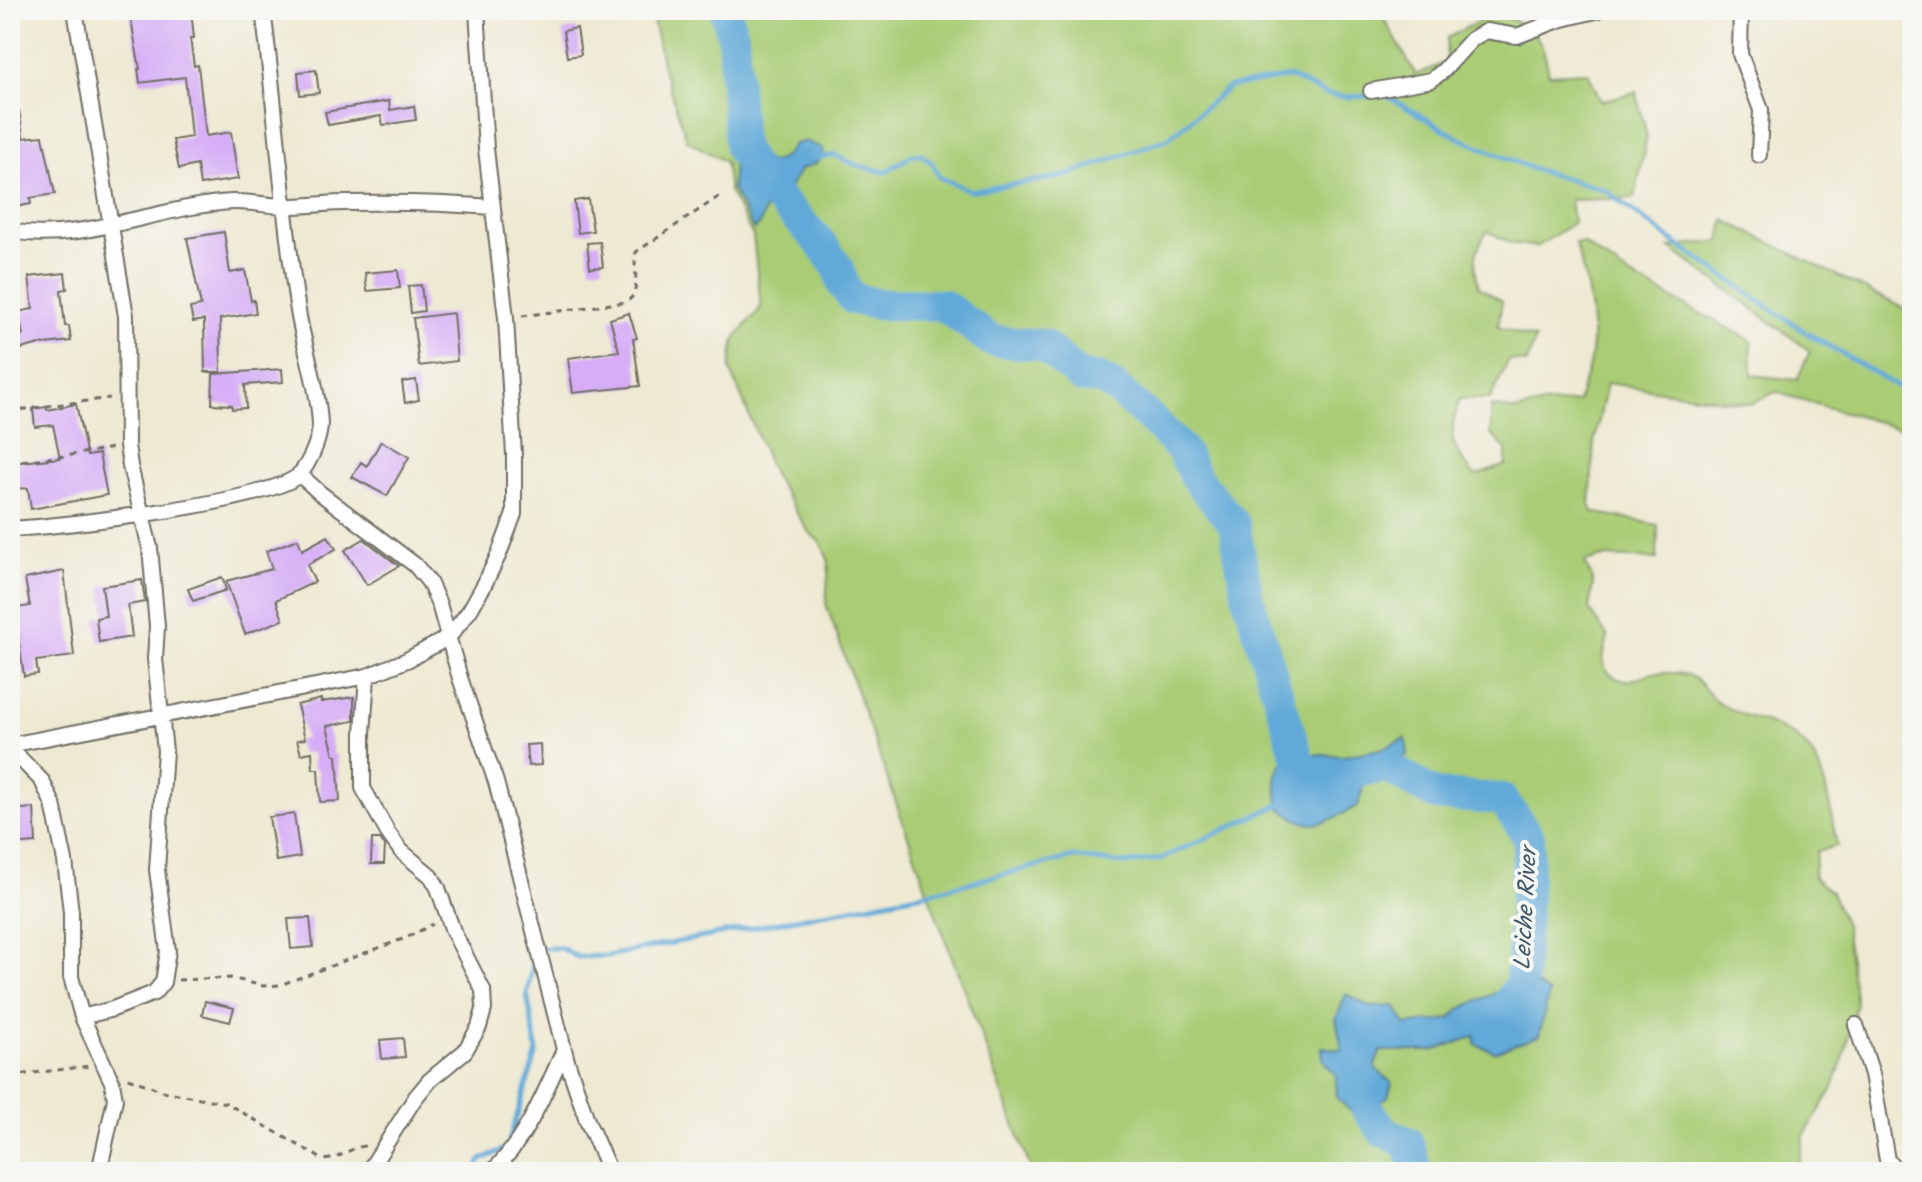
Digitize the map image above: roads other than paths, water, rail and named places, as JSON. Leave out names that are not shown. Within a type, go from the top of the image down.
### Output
[{"type":"street","points":[[75,10],[126,316],[127,445],[153,582],[157,626],[155,659],[165,768],[157,870],[168,951],[163,982],[154,993],[82,1017]]},
{"type":"street","points":[[10,529],[65,525],[142,513],[234,496],[286,482],[299,474],[316,444],[320,428],[298,312],[263,10]]},
{"type":"street","points":[[10,747],[367,676],[407,660],[449,637],[470,610],[499,554],[514,514],[514,455],[506,318],[479,80],[477,10]]},
{"type":"street","points":[[1371,91],[1431,80],[1472,39],[1486,31],[1517,36],[1559,20],[1599,10]]},
{"type":"street","points":[[1741,10],[1740,54],[1761,110],[1759,155]]},
{"type":"street","points":[[10,231],[58,232],[233,202],[285,206],[443,203],[493,207]]},
{"type":"street","points":[[299,474],[415,565],[429,582],[496,782],[564,1050],[588,1123],[610,1172]]},
{"type":"street","points":[[367,676],[363,788],[395,842],[431,876],[483,990],[484,1009],[479,1027],[465,1051],[429,1081],[415,1098],[368,1172]]},
{"type":"street","points":[[10,747],[42,781],[53,804],[65,861],[71,912],[71,977],[82,1017],[105,1066],[115,1099],[99,1172]]},
{"type":"street","points":[[1856,1025],[1872,1074],[1887,1160],[1897,1170],[1912,1172]]},
{"type":"street","points":[[492,1172],[521,1140],[564,1050]]},
{"type":"water","points":[[735,127],[744,127],[751,149],[764,161],[781,159],[794,144],[805,141],[823,149],[819,160],[801,169],[782,199],[767,203],[760,224],[754,230],[732,189]]},
{"type":"water","points":[[1406,738],[1408,754],[1364,783],[1358,806],[1318,824],[1309,824],[1278,806],[1276,778],[1282,762],[1319,754],[1343,756],[1381,749]]},
{"type":"water","points":[[1531,982],[1549,993],[1539,1036],[1495,1052],[1475,1044],[1475,1036],[1433,1051],[1381,1051],[1374,1067],[1392,1083],[1388,1097],[1372,1109],[1371,1131],[1337,1098],[1336,1076],[1323,1060],[1322,1047],[1342,1050],[1336,1019],[1346,994],[1370,1007],[1395,1006],[1406,1025],[1450,1019],[1462,1008],[1505,988]]},
{"type":"waterway","name":"Leiche River","points":[[725,10],[733,36],[740,148],[766,186],[818,240],[839,269],[843,285],[853,299],[879,304],[943,305],[992,341],[1043,345],[1082,378],[1098,378],[1114,387],[1182,450],[1196,478],[1234,524],[1248,598],[1298,759],[1310,778],[1340,781],[1363,770],[1388,767],[1435,795],[1502,799],[1529,837],[1521,983],[1502,1012],[1495,1015]]},
{"type":"waterway","points":[[815,158],[835,155],[858,166],[886,172],[912,155],[921,154],[932,163],[939,177],[971,191],[1066,176],[1169,138],[1229,87],[1290,77],[1325,94],[1371,96]]},
{"type":"waterway","points":[[1385,95],[1459,138],[1530,168],[1605,190],[1671,240],[1807,333],[1912,395]]},
{"type":"waterway","points":[[541,948],[561,948],[577,957],[607,956],[928,893],[1073,857],[1125,864],[1160,859],[1281,804]]},
{"type":"waterway","points":[[509,1141],[537,1052],[527,994],[535,953]]},
{"type":"waterway","name":"Leiche River","points":[[1360,1074],[1367,1109],[1383,1131],[1408,1143],[1417,1172]]},
{"type":"waterway","points":[[475,1172],[481,1160],[504,1149]]}]
